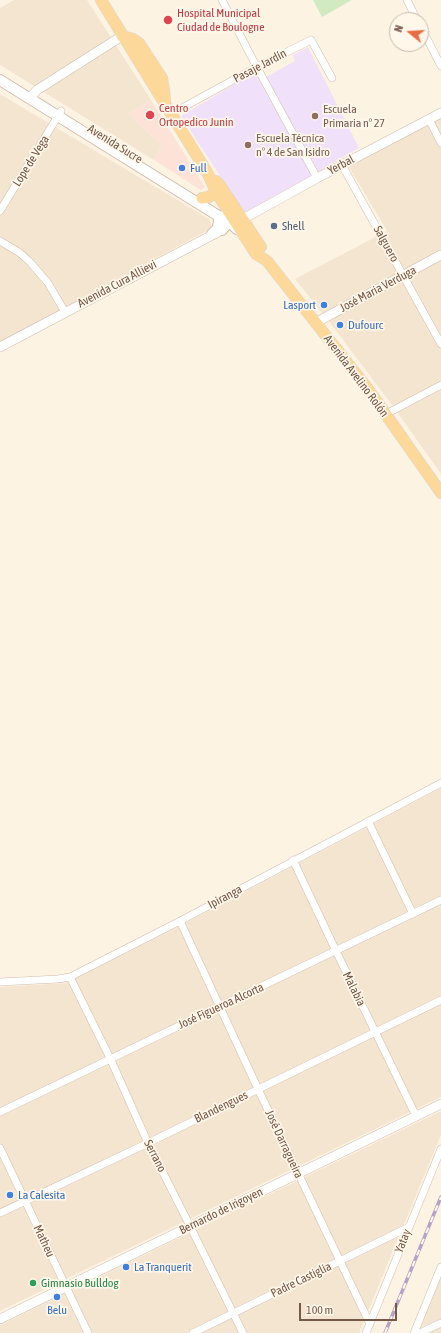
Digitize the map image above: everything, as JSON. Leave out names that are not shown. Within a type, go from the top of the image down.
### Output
[{"type":"main road","name":"Avenida Avelino Rolón","points":[[101,0],[208,174],[216,192],[240,232],[256,254],[267,261]]},
{"type":"main road","name":"Avenida Sucre","points":[[0,73],[32,96],[221,217],[240,232]]},
{"type":"main road","name":"Avenida Sucre","points":[[0,80],[32,96]]},
{"type":"main road","name":"Avenida Sucre","points":[[60,114],[217,207],[221,217]]},
{"type":"main road","name":"Avenida Avelino Rolón","points":[[208,174],[220,185],[262,249],[267,261],[368,389],[441,493]]},
{"type":"main road","points":[[202,198],[209,197],[216,192]]},
{"type":"main road","points":[[221,217],[226,225],[222,230]]},
{"type":"main road","points":[[212,234],[218,228],[221,217]]},
{"type":"street","points":[[222,0],[256,67],[317,178]]},
{"type":"street","points":[[407,0],[413,12]]},
{"type":"street","points":[[32,96],[122,36]]},
{"type":"street","name":"Pasaje Jardín","points":[[171,114],[256,67],[311,40],[332,78]]},
{"type":"street","points":[[429,43],[441,66]]},
{"type":"street","name":"Yerbal","points":[[243,219],[441,112]]},
{"type":"street","name":"Lope de Vega","points":[[0,211],[60,114]]},
{"type":"street","points":[[429,119],[441,143]]},
{"type":"street","name":"Salguero","points":[[342,165],[441,344]]},
{"type":"street","name":"Avenida Cura Allievi","points":[[0,347],[212,234],[222,230],[240,232]]},
{"type":"street","points":[[0,241],[20,253],[30,262],[48,283],[65,312]]},
{"type":"street","name":"José Maria Verduga","points":[[315,323],[441,255]]},
{"type":"street","points":[[386,414],[441,385]]},
{"type":"street","name":"Ipiranga","points":[[0,982],[70,977],[180,921],[441,783]]},
{"type":"street","points":[[368,821],[413,914]]},
{"type":"street","name":"Malabia","points":[[293,860],[416,1116]]},
{"type":"street","name":"José Figueroa Alcorta","points":[[0,1112],[441,900]]},
{"type":"street","name":"José Darragueira","points":[[180,921],[370,1324]]},
{"type":"street","name":"Serrano","points":[[70,977],[110,1058],[148,1143],[242,1333]]},
{"type":"street","name":"Blandengues","points":[[0,1213],[148,1143],[441,1000]]},
{"type":"street","name":"Bernardo de Irigoyen","points":[[0,1318],[441,1104]]},
{"type":"street","name":"Matheu","points":[[0,1148],[88,1333]]},
{"type":"street","name":"Yatay","points":[[366,1333],[441,1149]]},
{"type":"street","name":"Padre Castiglia","points":[[193,1333],[409,1226]]},
{"type":"street","points":[[414,1333],[441,1267]]},
{"type":"street","points":[[420,1333],[441,1323]]},
{"type":"shaded area","points":[[14,0],[87,0],[151,100],[128,114],[162,145],[154,160],[0,65],[0,8]]},
{"type":"shaded area","name":"Escuela Primaria n° 27","points":[[308,47],[359,148],[317,172],[266,77],[295,61],[293,55]]},
{"type":"shaded area","name":"Escuela Técnica n° 4 de San Isidro","points":[[255,72],[312,175],[244,213],[181,116]]},
{"type":"shaded area","points":[[0,94],[209,219],[212,228],[0,343]]},
{"type":"shaded area","points":[[151,100],[205,187],[201,190],[154,160],[162,145],[128,114]]},
{"type":"shaded area","points":[[441,118],[441,474],[392,405],[295,279],[387,231],[349,167]]},
{"type":"shaded area","points":[[441,788],[441,1097],[0,1311],[0,987],[66,983],[176,928]]},
{"type":"shaded area","points":[[441,1111],[441,1135],[359,1333],[0,1333],[0,1325]]},
{"type":"shaded area","points":[[441,1275],[441,1333],[416,1333]]},
{"type":"green space","points":[[313,0],[352,0],[322,17]]},
{"type":"railway","points":[[385,1333],[441,1197]]},
{"type":"place","name":"Hospital Municipal Ciudad de Boulogne","points":[[168,20]]},
{"type":"place","name":"Centro Ortopedico Junín","points":[[150,115]]},
{"type":"place","name":"Escuela Primaria n° 27","points":[[315,116]]},
{"type":"place","name":"Escuela Técnica n° 4 de San Isidro","points":[[248,145]]},
{"type":"place","name":"Full","points":[[182,168]]},
{"type":"place","name":"Shell","points":[[274,226]]},
{"type":"place","name":"Lasport","points":[[324,305]]},
{"type":"place","name":"Dufourc","points":[[340,325]]},
{"type":"place","name":"La Calesita","points":[[10,1195]]},
{"type":"place","name":"La Tranquerit","points":[[126,1267]]},
{"type":"place","name":"Gimnasio Bulldog","points":[[33,1283]]},
{"type":"place","name":"Belu","points":[[57,1297]]}]
